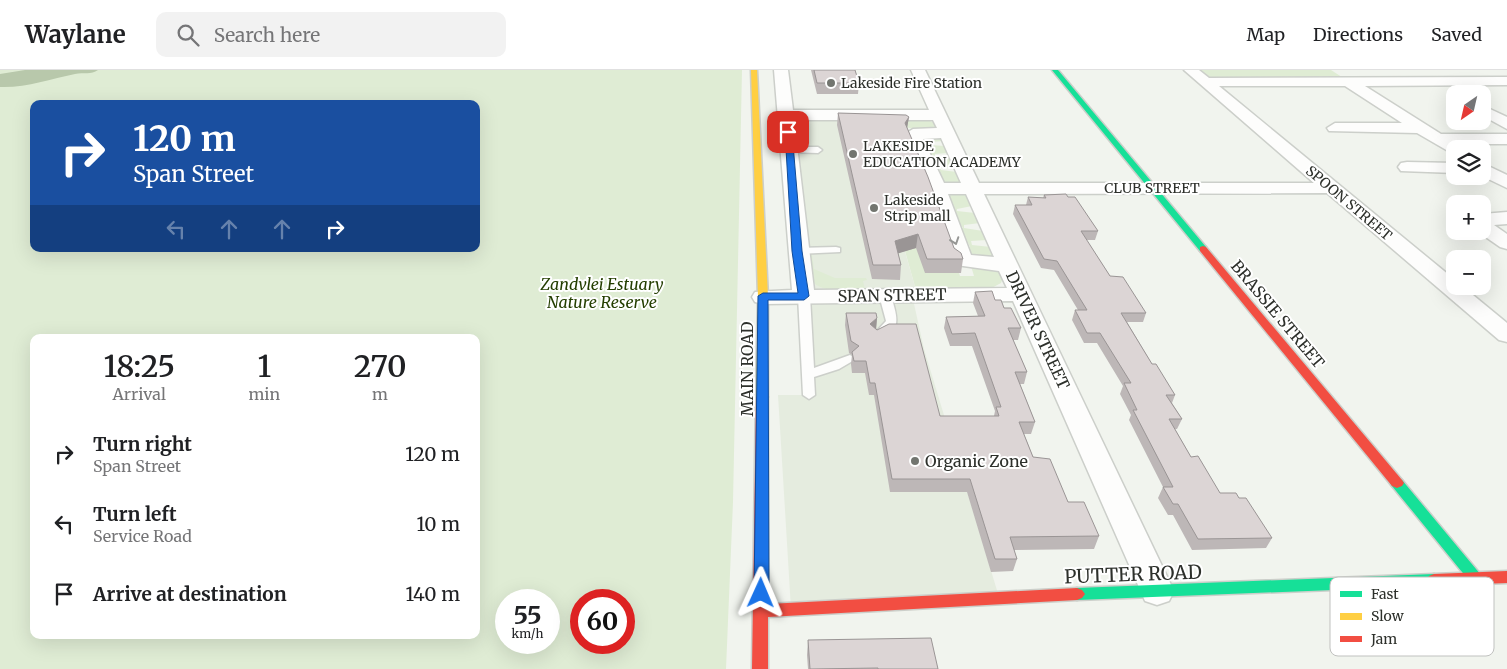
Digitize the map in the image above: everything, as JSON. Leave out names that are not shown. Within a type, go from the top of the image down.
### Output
[{"type":"street","name":"MAIN ROAD","points":[[754,70],[763,296],[760,669]]},
{"type":"street","points":[[781,70],[790,150],[797,251],[804,296]]},
{"type":"street","name":"DRIVER STREET","points":[[918,70],[937,127],[973,189],[1157,591]]},
{"type":"street","name":"BRASSIE STREET","points":[[1055,70],[1474,577]]},
{"type":"street","points":[[1331,70],[1446,144]]},
{"type":"street","points":[[1441,70],[1461,81]]},
{"type":"street","points":[[1198,76],[1348,81],[1507,81]]},
{"type":"street","name":"SPOON STREET","points":[[1198,76],[1507,335]]},
{"type":"street","points":[[786,115],[937,127]]},
{"type":"street","points":[[1491,115],[1507,124]]},
{"type":"street","points":[[937,127],[912,134],[943,189],[962,260],[1008,265]]},
{"type":"street","points":[[1336,128],[1419,128]]},
{"type":"street","points":[[1439,139],[1507,139]]},
{"type":"street","points":[[1407,168],[1446,168]]},
{"type":"street","points":[[1491,168],[1507,168]]},
{"type":"street","points":[[1491,173],[1507,184]]},
{"type":"street","name":"CLUB STREET","points":[[943,189],[1331,188]]},
{"type":"street","points":[[1491,219],[1507,218]]},
{"type":"street","points":[[1491,232],[1507,243]]},
{"type":"street","name":"SPAN STREET","points":[[763,296],[1021,294]]},
{"type":"street","name":"PUTTER ROAD","points":[[1494,578],[1507,578]]},
{"type":"street","name":"PUTTER ROAD","points":[[761,611],[931,603],[999,597],[1330,584]]},
{"type":"lane","points":[[790,150],[818,150]]},
{"type":"lane","points":[[797,251],[836,250]]},
{"type":"lane","points":[[877,336],[888,329],[892,321],[885,295]]},
{"type":"lane","points":[[804,296],[809,395]]},
{"type":"lane","points":[[809,374],[850,359]]},
{"type":"shaded area","points":[[25,70],[98,70],[29,85],[0,87],[0,74]]},
{"type":"shaded area","points":[[786,115],[866,115],[916,290],[912,295],[924,349],[999,597],[791,609],[778,395],[809,395]]},
{"type":"green space","name":"Zandvlei Estuary Nature Reserve","points":[[0,70],[742,70],[733,502],[726,669],[0,669]]},
{"type":"green space","points":[[1191,70],[1331,70],[1348,81],[1205,82]]},
{"type":"green space","points":[[860,118],[927,120],[935,123],[938,131],[885,126],[930,273],[959,273],[960,276],[974,276],[971,266],[999,266],[1003,278],[1001,283],[988,290],[916,290],[889,194]]},
{"type":"green space","points":[[940,134],[943,141],[930,142],[930,145],[945,146],[948,153],[935,154],[935,156],[951,159],[955,167],[940,168],[941,170],[957,172],[962,185],[948,187],[934,177],[940,171],[939,168],[934,168],[928,159],[935,157],[926,154],[925,146],[929,145],[925,143],[922,135]]},
{"type":"green space","points":[[949,192],[967,194],[972,206],[957,209],[957,211],[975,213],[980,223],[964,225],[964,228],[983,231],[987,240],[971,241],[972,245],[991,247],[995,258],[972,258],[968,243],[962,241],[960,229],[963,228],[961,225],[955,224],[953,212],[956,212],[949,208],[942,194]]},
{"type":"green space","points":[[812,255],[814,269],[835,278],[866,278],[867,280],[863,281],[865,290],[843,291],[826,289],[819,286],[813,282],[810,276],[809,256]]},
{"type":"building","points":[[814,70],[855,70],[859,83],[817,83]]},
{"type":"building","points":[[838,113],[906,115],[909,117],[905,123],[928,177],[954,248],[961,253],[963,259],[927,259],[918,234],[895,241],[901,265],[873,265]]},
{"type":"building","points":[[1066,194],[1068,197],[1075,197],[1098,231],[1081,231],[1110,276],[1123,277],[1146,313],[1121,313],[1152,364],[1156,364],[1175,395],[1166,395],[1182,419],[1169,419],[1191,457],[1198,456],[1220,493],[1236,493],[1239,498],[1246,498],[1272,538],[1198,539],[1178,504],[1173,504],[1163,487],[1173,487],[1133,410],[1137,410],[1124,383],[1131,383],[1100,333],[1087,333],[1075,310],[1087,310],[1057,261],[1044,259],[1015,205],[1032,205],[1028,197],[1046,198],[1044,195]]},
{"type":"building","points":[[992,291],[995,300],[1001,300],[1004,308],[1011,308],[1021,328],[1008,328],[1027,372],[1015,372],[1035,422],[1019,422],[1033,457],[1050,459],[1068,502],[1084,502],[1099,536],[1010,537],[1017,559],[995,559],[970,479],[892,479],[875,383],[870,383],[866,361],[854,361],[852,352],[859,346],[851,341],[846,313],[876,313],[877,318],[870,324],[877,330],[889,324],[916,324],[940,416],[999,416],[996,407],[1001,407],[975,333],[952,334],[946,317],[985,316],[975,292]]},
{"type":"building","points":[[931,638],[938,669],[810,669],[808,640]]},
{"type":"traffic: fast","points":[[1055,70],[1203,249]]},
{"type":"traffic: fast","points":[[1397,483],[1474,577]]},
{"type":"traffic: fast","points":[[1077,594],[1330,584]]},
{"type":"traffic: slow","points":[[754,70],[763,297],[762,397]]},
{"type":"traffic: jam","points":[[1203,249],[1397,483]]},
{"type":"traffic: jam","points":[[760,669],[762,397]]},
{"type":"traffic: jam","points":[[1494,578],[1507,577]]},
{"type":"traffic: jam","points":[[761,611],[1077,594]]},
{"type":"place","name":"Lakeside Fire Station","points":[[831,83]]},
{"type":"place","name":"LAKESIDE EDUCATION ACADEMY","points":[[853,154]]},
{"type":"place","name":"Lakeside Strip mall","points":[[874,208]]},
{"type":"place","name":"Organic Zone","points":[[915,461]]},
{"type":"route","points":[[761,593],[763,296],[804,296],[797,251],[788,132]]}]
